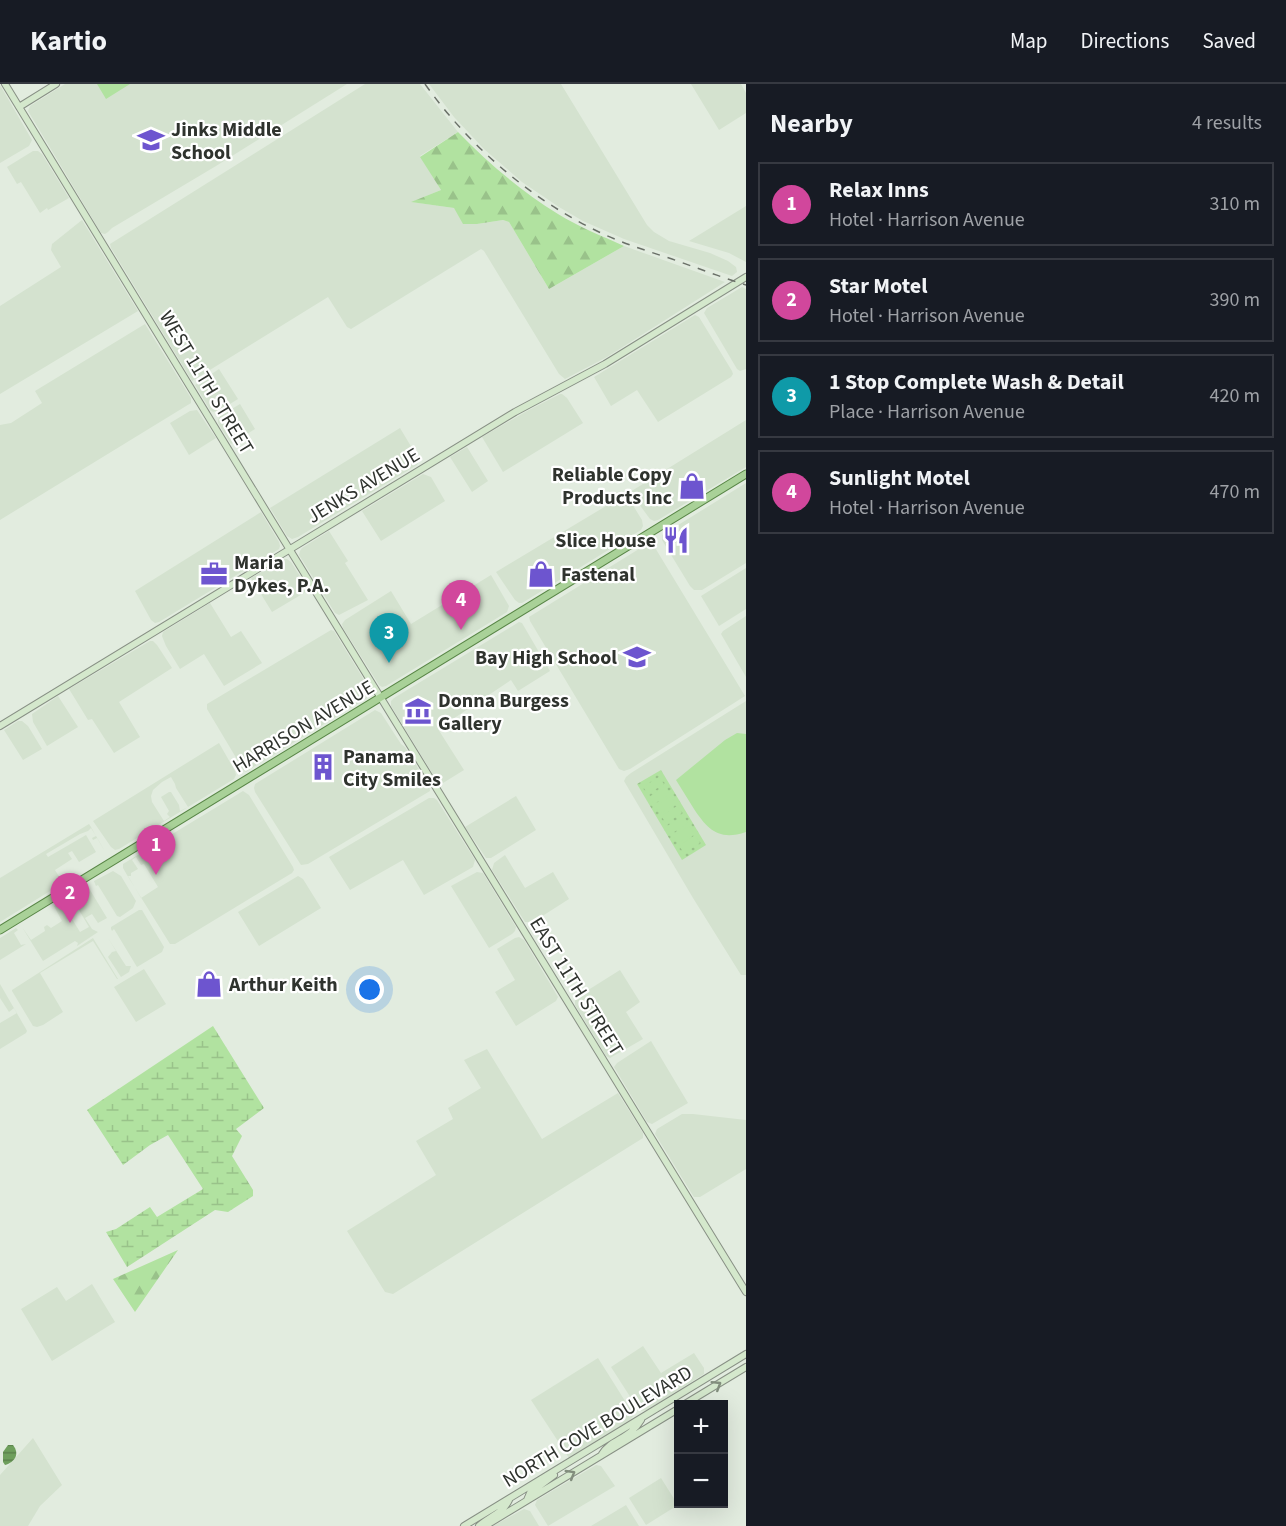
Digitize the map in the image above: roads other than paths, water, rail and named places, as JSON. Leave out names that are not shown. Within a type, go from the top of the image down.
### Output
[{"type":"main road","name":"WEST 11TH STREET","points":[[5,84],[380,698]]},
{"type":"main road","points":[[19,107],[56,84]]},
{"type":"main road","name":"JENKS AVENUE","points":[[0,726],[514,412],[609,362],[746,277]]},
{"type":"main road","name":"HARRISON AVENUE","points":[[0,930],[746,474]]},
{"type":"main road","name":"EAST 11TH STREET","points":[[380,698],[746,1292]]},
{"type":"main road","name":"NORTH COVE BOULEVARD","points":[[464,1526],[746,1354]]},
{"type":"main road","name":"NORTH COVE BOULEVARD","points":[[692,1400],[746,1367]]},
{"type":"main road","name":"NORTH COVE BOULEVARD","points":[[485,1526],[674,1411]]},
{"type":"main road","points":[[600,1457],[605,1449],[632,1432],[641,1419]]},
{"type":"main road","points":[[528,1500],[530,1493],[551,1479],[566,1465]]},
{"type":"main road","points":[[479,1526],[501,1511],[509,1499]]},
{"type":"railway","points":[[425,84],[442,107],[481,149],[525,187],[549,204],[617,240],[746,285]]},
{"type":"place","name":"Jinks Middle School","points":[[151,140]]},
{"type":"place","name":"Reliable Copy Products Inc","points":[[692,486]]},
{"type":"place","name":"Slice House","points":[[676,540]]},
{"type":"place","name":"Maria Dykes, P.A.","points":[[214,574]]},
{"type":"place","name":"Fastenal","points":[[541,574]]},
{"type":"place","name":"Sunlight Motel","points":[[461,630]]},
{"type":"place","name":"Bay High School","points":[[637,657]]},
{"type":"place","name":"1 Stop Complete Wash & Detail","points":[[389,663]]},
{"type":"place","name":"Donna Burgess Gallery","points":[[418,711]]},
{"type":"place","name":"Panama City Smiles","points":[[323,767]]},
{"type":"place","name":"Relax Inns","points":[[156,875]]},
{"type":"place","name":"Star Motel","points":[[70,923]]},
{"type":"place","name":"Arthur Keith","points":[[209,984]]}]
